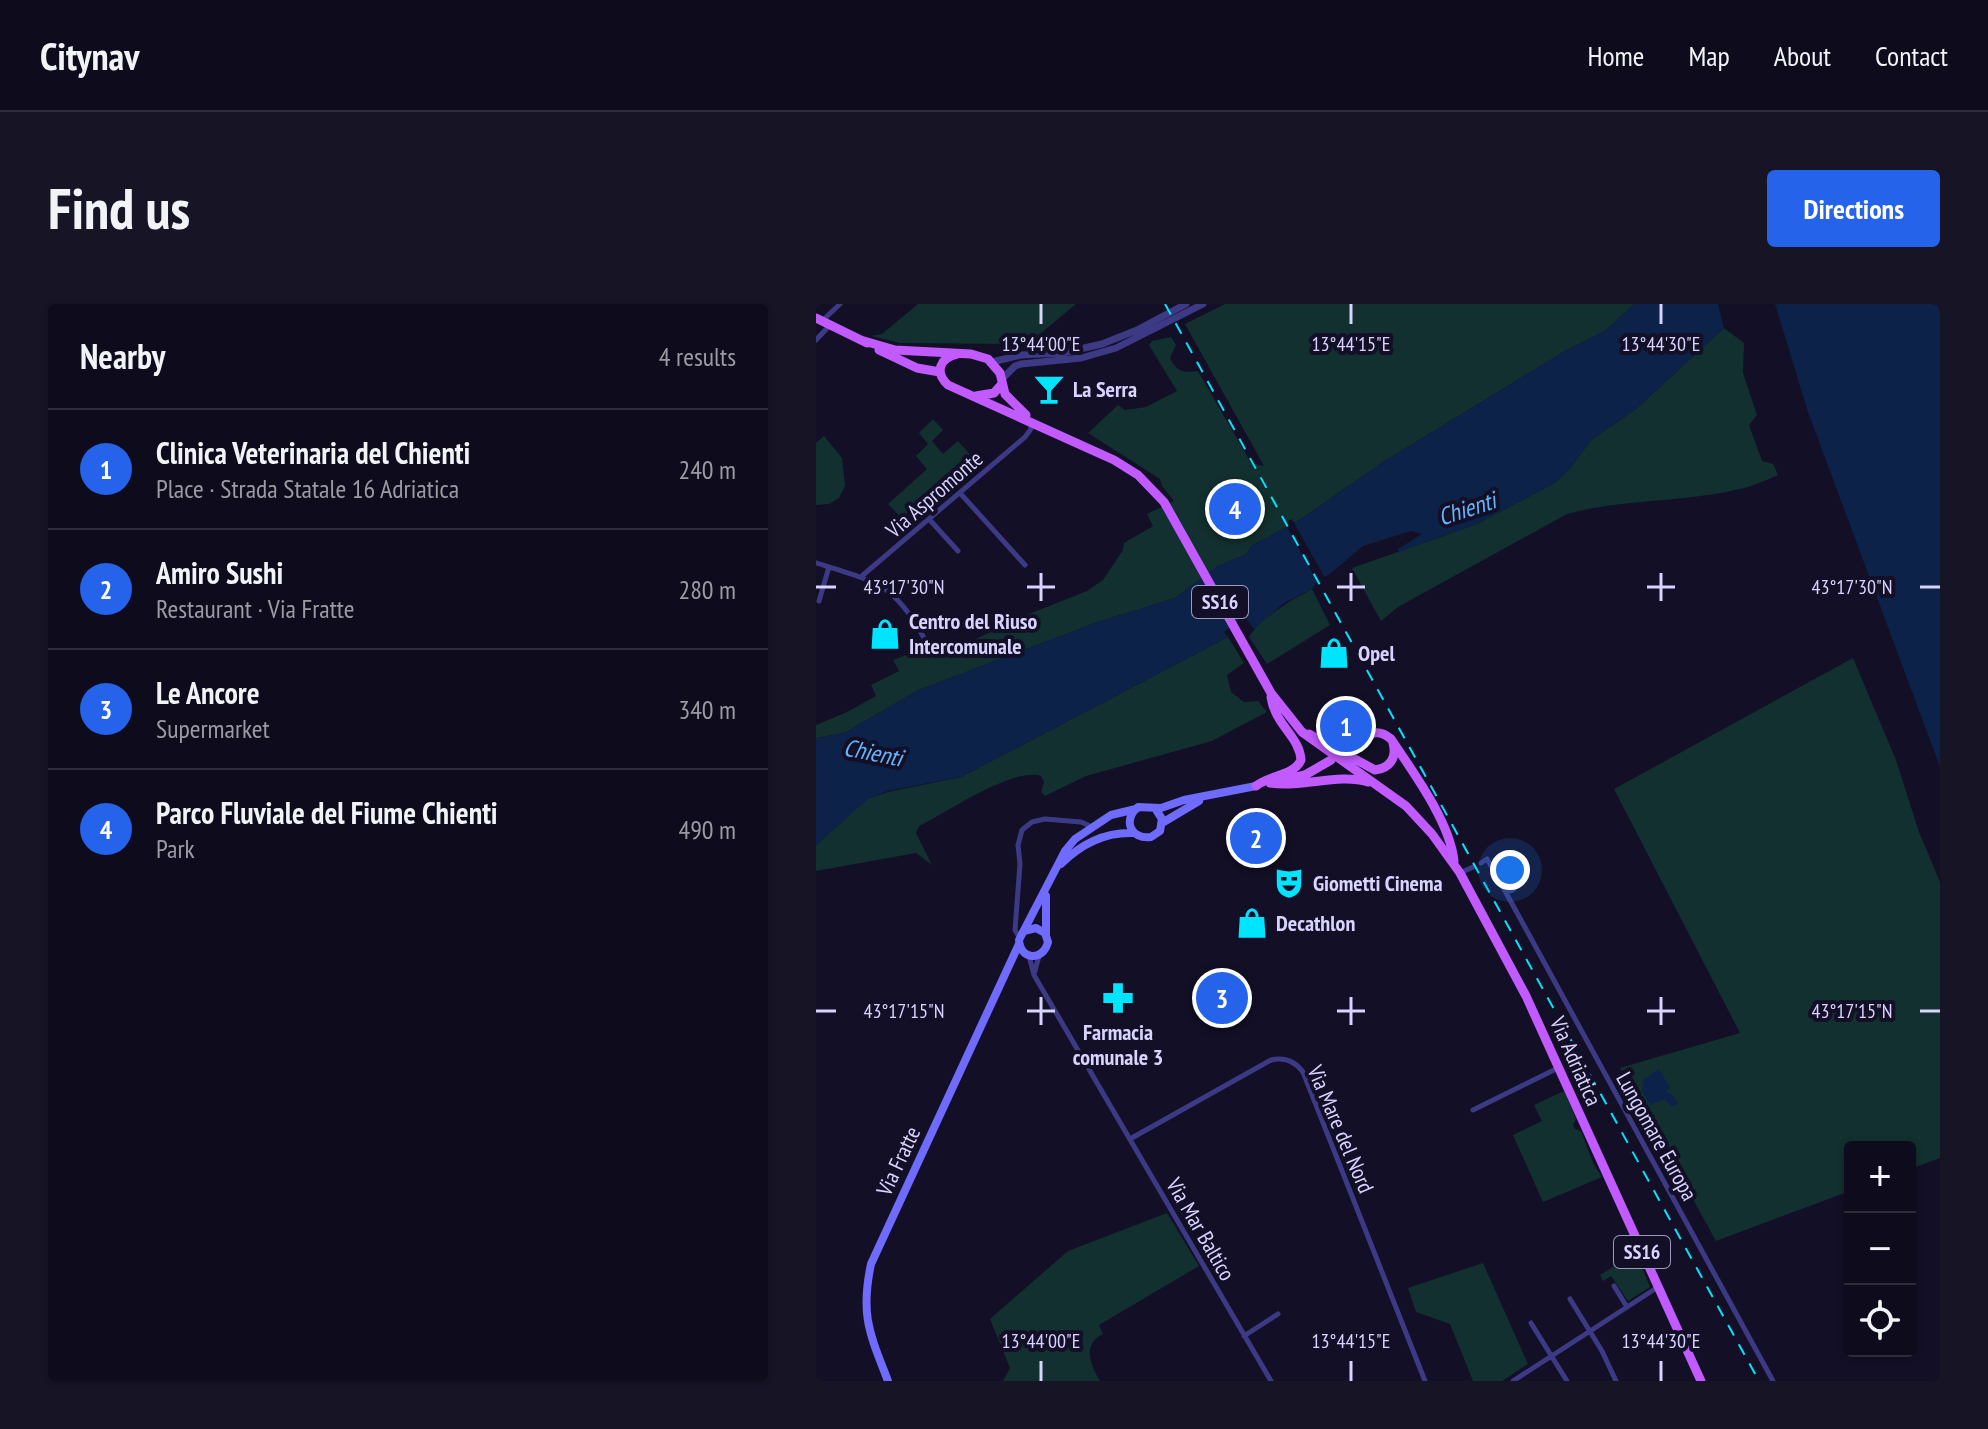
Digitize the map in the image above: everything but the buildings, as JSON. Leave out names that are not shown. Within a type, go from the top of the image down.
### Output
[{"type":"main road","name":"SS16","points":[[823,321],[909,365],[940,372],[948,385],[1114,460],[1138,475],[1158,494],[1173,517],[1269,690],[1302,732],[1375,784]]},
{"type":"main road","name":"SS16","points":[[864,341],[895,350],[980,356],[992,362],[1010,401],[1022,412],[1071,440]]},
{"type":"main road","points":[[940,372],[944,359],[957,354]]},
{"type":"main road","points":[[972,396],[994,393],[1002,382]]},
{"type":"main road","points":[[1256,786],[1267,778],[1293,770],[1301,760],[1297,746],[1274,713],[1269,690]]},
{"type":"main road","points":[[1302,732],[1326,741],[1365,767],[1375,770],[1386,767],[1392,760],[1395,752],[1393,743]]},
{"type":"main road","points":[[1348,748],[1365,735],[1375,732],[1385,734],[1437,816],[1452,847],[1458,869]]},
{"type":"main road","points":[[1256,786],[1305,775],[1331,760]]},
{"type":"main road","points":[[1270,783],[1299,785],[1352,779],[1375,784]]},
{"type":"main road","name":"Via Adriatica","points":[[1375,784],[1420,820],[1458,869],[1518,979],[1701,1381]]},
{"type":"main road","name":"Via Fratte","points":[[888,1381],[865,1313],[871,1264],[1021,937],[1070,844],[1090,826],[1111,815],[1146,805],[1155,808],[1256,786]]},
{"type":"main road","name":"Via Fratte","points":[[1055,871],[1073,853],[1101,836],[1117,832],[1133,833],[1141,838],[1151,837],[1158,833],[1162,823],[1207,796]]},
{"type":"main road","points":[[1155,808],[1162,823]]},
{"type":"main road","points":[[1133,833],[1130,818],[1136,809]]},
{"type":"main road","name":"Via Fratte","points":[[1032,956],[1047,947],[1044,904],[1048,887]]},
{"type":"main road","points":[[1032,956],[1021,951],[1021,937],[1036,928],[1046,935]]},
{"type":"main road","points":[[1011,964],[1032,956]]},
{"type":"street","points":[[816,340],[823,321],[840,304]]},
{"type":"street","points":[[992,362],[1021,355],[1062,353],[1102,344],[1137,330],[1186,304]]},
{"type":"street","points":[[1002,382],[1015,366],[1081,358],[1124,345],[1203,304]]},
{"type":"street","points":[[1025,437],[1031,429],[1030,421]]},
{"type":"street","points":[[1025,437],[1054,432]]},
{"type":"street","name":"Via Aspromonte","points":[[863,575],[1025,437]]},
{"type":"street","points":[[960,493],[1025,565]]},
{"type":"street","points":[[929,519],[958,551]]},
{"type":"street","points":[[816,563],[863,575],[890,592],[906,608],[929,647]]},
{"type":"street","points":[[819,601],[829,567]]},
{"type":"street","points":[[1021,937],[1015,930],[1020,878],[1018,845],[1022,830],[1032,822],[1045,819],[1081,822],[1090,826]]},
{"type":"street","points":[[1484,861],[1515,881],[1513,907]]},
{"type":"street","points":[[1458,869],[1473,867]]},
{"type":"street","points":[[1509,876],[1502,880],[1504,889],[1514,889]]},
{"type":"street","name":"Lungomare Europa","points":[[1504,889],[1773,1381]]},
{"type":"street","name":"Via Mar Baltico","points":[[1032,956],[1034,975],[1271,1381]]},
{"type":"street","name":"Via Mare del Nord","points":[[1130,1139],[1271,1060],[1285,1059],[1296,1064],[1303,1072],[1425,1381]]},
{"type":"street","points":[[1473,1110],[1559,1067]]},
{"type":"street","points":[[1614,1286],[1627,1307]]},
{"type":"street","points":[[1513,1381],[1658,1287]]},
{"type":"street","points":[[1570,1299],[1616,1381]]},
{"type":"street","points":[[1244,1336],[1278,1314]]},
{"type":"street","points":[[1531,1323],[1567,1381]]},
{"type":"green space","points":[[918,304],[1076,304],[1028,344],[900,343],[871,336],[882,334]]},
{"type":"green space","points":[[1225,304],[1634,304],[1605,331],[1565,351],[1383,462],[1301,519],[1251,546],[1247,554],[1218,566],[1175,598],[1095,623],[945,680],[917,691],[844,733],[816,738],[816,725],[876,696],[871,685],[899,671],[893,660],[931,646],[939,657],[1019,618],[1087,591],[1103,580],[1123,550],[1124,543],[1153,526],[1147,514],[1174,501],[1160,479],[1088,433],[1118,405],[1125,410],[1146,407],[1177,391],[1149,345],[1152,341],[1171,337],[1176,345],[1170,358],[1175,366],[1188,372],[1198,371],[1251,463],[1264,466],[1185,324]]},
{"type":"green space","points":[[1724,328],[1744,343],[1743,373],[1757,415],[1749,425],[1762,461],[1773,464],[1778,475],[1722,493],[1611,505],[1567,514],[1398,607],[1381,621],[1352,568],[1477,524],[1553,484],[1569,470],[1591,440],[1636,409]]},
{"type":"green space","points":[[933,419],[943,430],[932,441],[943,454],[958,441],[973,458],[902,518],[888,504],[927,469],[916,456],[928,444],[919,433]]},
{"type":"green space","points":[[824,436],[842,458],[845,486],[839,498],[829,504],[816,505],[816,443]]},
{"type":"green space","points":[[1312,589],[1330,625],[1267,664],[1249,637],[1269,616]]},
{"type":"green space","points":[[1228,637],[1244,663],[1227,675],[1231,692],[1244,702],[1258,701],[1267,712],[1212,741],[1086,776],[1045,796],[1041,792],[1044,782],[1041,776],[1029,775],[997,784],[919,826],[916,833],[932,865],[916,853],[816,871],[816,845],[867,799],[961,777]]},
{"type":"green space","points":[[1853,658],[1896,760],[1919,832],[1940,882],[1940,1158],[1916,1167],[1916,1141],[1844,1141],[1844,1193],[1716,1241],[1620,1068],[1740,1033],[1614,789]]},
{"type":"green space","points":[[1564,1091],[1576,1119],[1573,1125],[1581,1131],[1602,1177],[1543,1202],[1513,1135],[1542,1121],[1534,1105]]},
{"type":"green space","points":[[1167,1213],[1199,1266],[1099,1325],[1103,1334],[1092,1344],[1090,1355],[1100,1381],[1003,1381],[1010,1368],[990,1319],[1068,1251]]},
{"type":"green space","points":[[1635,1253],[1634,1262],[1641,1265],[1650,1287],[1628,1301],[1611,1276],[1603,1281],[1600,1275]]},
{"type":"green space","points":[[1483,1263],[1528,1364],[1502,1381],[1473,1381],[1450,1324],[1416,1312],[1408,1288]]},
{"type":"water","name":"Chienti","points":[[1634,304],[1718,304],[1724,328],[1636,409],[1591,440],[1569,470],[1553,484],[1477,524],[1398,552],[1422,534],[1411,531],[1363,546],[1330,574],[1318,580],[1312,589],[1284,603],[1254,629],[1242,613],[1237,622],[1224,632],[1228,637],[961,777],[888,791],[868,799],[816,845],[816,738],[844,733],[917,691],[945,680],[1095,623],[1175,598],[1218,566],[1247,554],[1251,546],[1301,519],[1383,462],[1565,351],[1605,331]]},
{"type":"water","points":[[1775,304],[1940,304],[1940,767],[1808,412]]},
{"type":"water","points":[[1659,1069],[1670,1088],[1666,1092],[1673,1095],[1678,1104],[1672,1107],[1664,1099],[1650,1105],[1642,1091],[1644,1079]]},
{"type":"pier","points":[[1292,519],[1326,580],[1319,585],[1285,523]]},
{"type":"railway","points":[[1165,304],[1759,1381]]},
{"type":"place","name":"La Serra","points":[[1049,389]]},
{"type":"place","name":"Parco Fluviale del Fiume Chienti","points":[[1235,509]]},
{"type":"place","name":"Centro del Riuso Intercomunale","points":[[885,634]]},
{"type":"place","name":"Opel","points":[[1334,653]]},
{"type":"place","name":"Clinica Veterinaria del Chienti","points":[[1346,726]]},
{"type":"place","name":"Amiro Sushi","points":[[1256,838]]},
{"type":"place","name":"Giometti Cinema","points":[[1289,883]]},
{"type":"place","name":"Decathlon","points":[[1252,923]]},
{"type":"place","name":"Farmacia comunale 3","points":[[1118,998]]},
{"type":"place","name":"Le Ancore","points":[[1222,998]]}]
